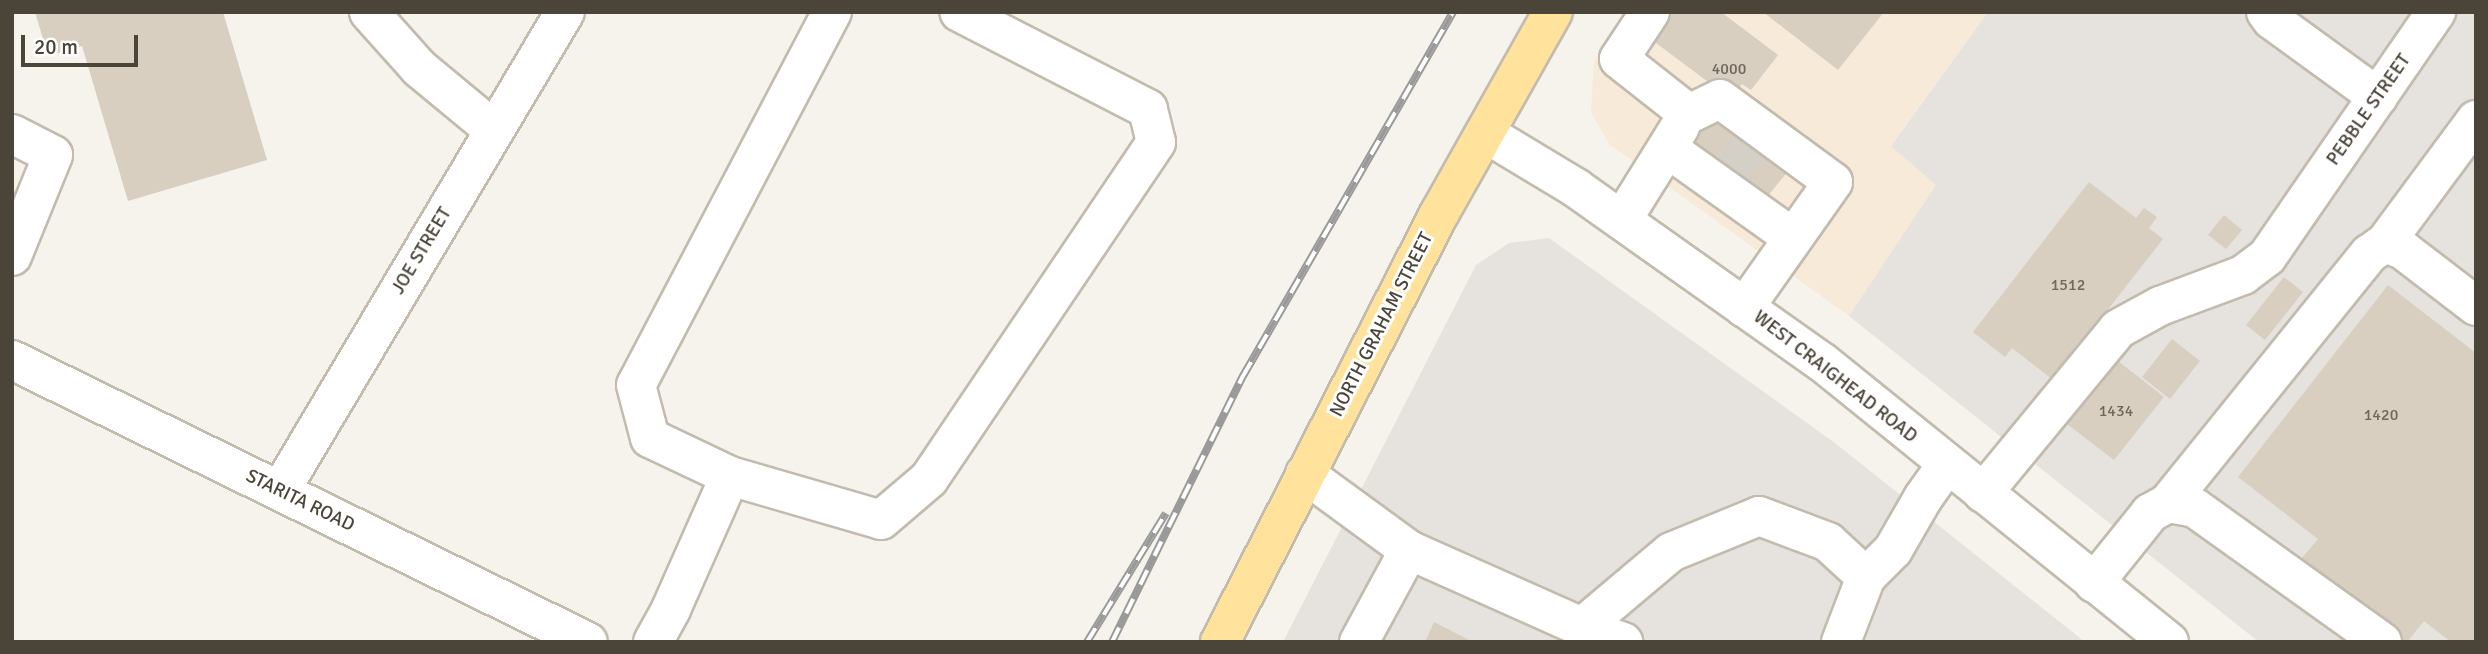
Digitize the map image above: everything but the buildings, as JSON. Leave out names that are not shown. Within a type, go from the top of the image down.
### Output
[{"type":"main road","name":"NORTH GRAHAM STREET","points":[[1220,642],[1439,214],[1553,12]]},
{"type":"street","points":[[369,12],[419,68],[494,130]]},
{"type":"street","name":"JOE STREET","points":[[280,491],[565,12]]},
{"type":"street","points":[[832,12],[636,385],[650,438],[730,476],[881,520],[929,479],[1156,142],[1148,109],[959,12]]},
{"type":"street","points":[[1650,12],[1619,59],[1689,114]]},
{"type":"street","points":[[2266,12],[2272,20],[2378,97]]},
{"type":"street","name":"PEBBLE STREET","points":[[1983,493],[2118,329],[2160,306],[2243,275],[2267,257],[2436,12]]},
{"type":"street","points":[[1622,220],[1689,114],[1720,99],[1760,133],[1833,182],[1744,307]]},
{"type":"street","points":[[2094,583],[2150,513],[2168,503],[2369,254],[2385,243],[2476,120]]},
{"type":"street","name":"WEST CRAIGHEAD ROAD","points":[[1485,132],[1622,220],[1822,362],[2169,642]]},
{"type":"street","points":[[12,134],[53,155],[12,256]]},
{"type":"street","points":[[1667,148],[1724,180],[1793,238]]},
{"type":"street","points":[[2385,243],[2403,250],[2476,306]]},
{"type":"street","name":"STARITA ROAD","points":[[12,360],[588,642]]},
{"type":"street","points":[[1840,642],[1866,577],[1893,550],[1923,498],[1947,464]]},
{"type":"street","points":[[1305,474],[1409,550],[1581,627],[1623,642]]},
{"type":"street","points":[[653,642],[730,476]]},
{"type":"street","points":[[2168,503],[2195,508],[2382,642]]},
{"type":"street","points":[[1581,627],[1671,552],[1759,516],[1828,542],[1866,577]]},
{"type":"street","points":[[1359,642],[1409,550]]},
{"type":"shaded area","points":[[1624,12],[1988,12],[1891,145],[1937,185],[1849,316],[1609,144],[1591,112],[1594,63]]},
{"type":"shaded area","points":[[1988,12],[2476,12],[2476,642],[2259,642],[1849,316],[1936,185],[1891,146]]},
{"type":"shaded area","points":[[1549,238],[1835,443],[2085,642],[1283,642],[1476,265],[1509,243]]},
{"type":"tunnel","points":[[1728,174],[1758,137]]},
{"type":"railway","points":[[1112,642],[1243,376],[1453,12]]},
{"type":"railway","points":[[1087,642],[1166,513]]}]
